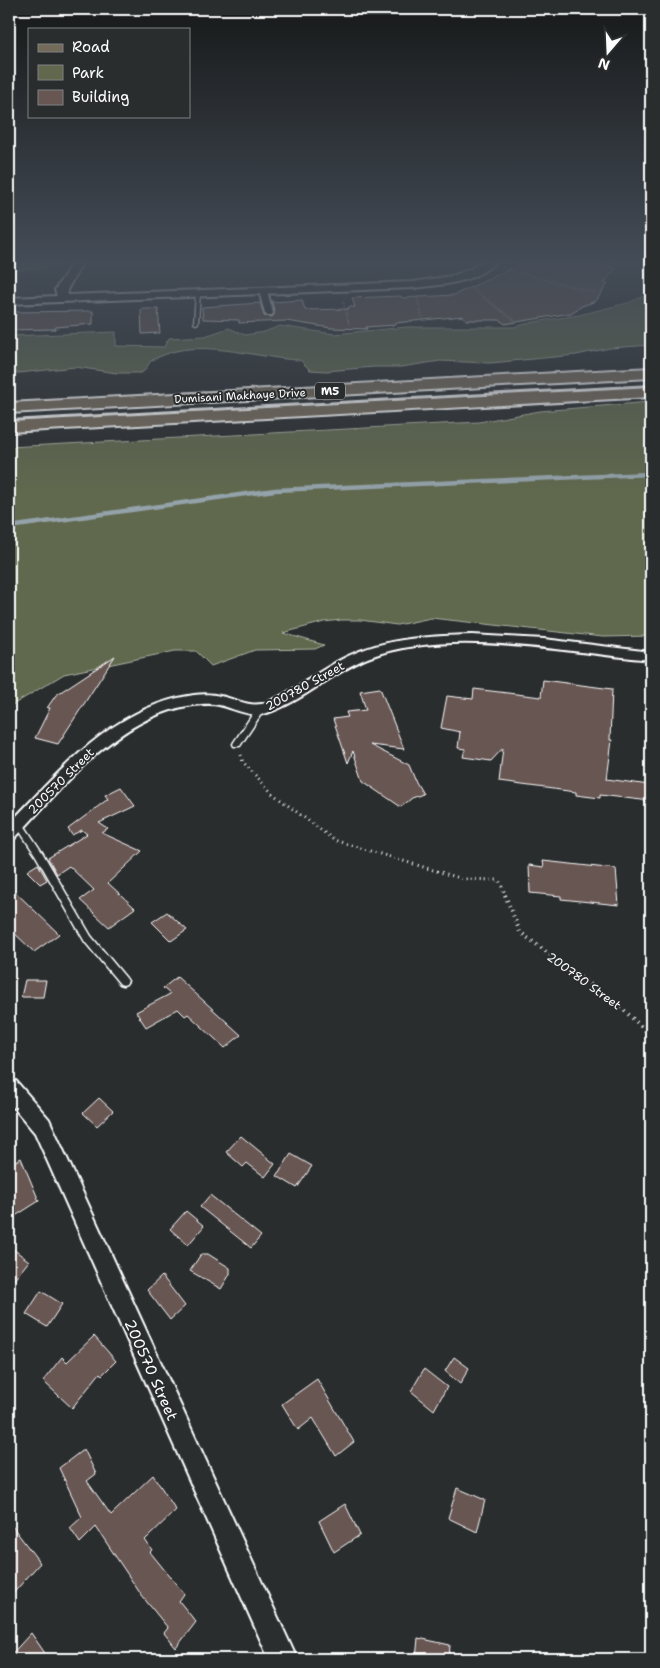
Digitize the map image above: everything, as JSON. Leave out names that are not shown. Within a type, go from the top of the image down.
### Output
[{"type":"main road","name":"Dumisani Makhaye Drive","points":[[9,408],[651,373]]},
{"type":"main road","name":"Dumisani Makhaye Drive","points":[[9,427],[651,392]]},
{"type":"street","name":"200780 Street","points":[[259,711],[280,702],[333,669],[365,654],[403,643],[461,638],[651,656]]},
{"type":"street","name":"200570 Street","points":[[14,829],[88,753],[123,725],[148,712],[184,702],[215,700],[259,711]]},
{"type":"street","name":"200570 Street","points":[[9,1087],[42,1126],[283,1659]]},
{"type":"lane","points":[[9,417],[651,382]]},
{"type":"lane","name":"200780 Street","points":[[237,744],[259,711]]},
{"type":"lane","points":[[14,829],[39,854],[88,939],[124,981]]},
{"type":"path","name":"200780 Street","points":[[237,744],[243,762],[273,794],[334,840],[463,879],[500,880],[520,932],[625,1011],[651,1036]]},
{"type":"green space","points":[[9,338],[116,338],[116,346],[164,347],[169,338],[651,338],[651,345],[610,348],[576,355],[490,363],[440,361],[401,367],[326,371],[310,370],[300,360],[199,348],[169,353],[151,361],[141,373],[117,373],[75,367],[9,374]]},
{"type":"green space","points":[[651,402],[651,636],[603,637],[431,618],[397,625],[360,620],[341,620],[324,622],[283,633],[324,645],[315,649],[255,650],[211,666],[196,651],[175,651],[64,674],[9,707],[9,447],[479,422],[540,411]]},
{"type":"building","points":[[115,656],[58,744],[35,738],[50,708],[47,708],[56,695]]},
{"type":"building","points":[[543,680],[612,689],[610,740],[612,740],[607,779],[649,785],[650,801],[600,795],[600,798],[576,795],[576,792],[499,782],[503,748],[491,761],[463,757],[465,749],[458,748],[460,732],[441,728],[447,696],[473,699],[474,689],[541,697]]},
{"type":"building","points":[[380,688],[404,749],[370,745],[409,765],[423,794],[412,798],[401,807],[363,781],[353,751],[348,763],[333,719],[348,717],[346,712],[366,710],[360,691]]},
{"type":"building","points":[[121,787],[135,806],[99,823],[108,829],[102,833],[142,851],[108,883],[135,908],[109,927],[80,900],[94,890],[69,866],[57,874],[48,858],[87,834],[82,830],[72,835],[68,829],[108,799],[105,795]]},
{"type":"building","points":[[543,861],[616,869],[619,905],[561,899],[561,896],[530,893],[529,865],[544,867]]},
{"type":"building","points":[[38,864],[47,880],[40,884],[27,871]]},
{"type":"building","points":[[9,886],[59,934],[34,952],[9,928]]},
{"type":"building","points":[[167,912],[187,930],[171,941],[152,922]]},
{"type":"building","points":[[177,977],[241,1035],[225,1048],[188,1014],[185,1016],[178,1009],[146,1027],[136,1012],[170,994],[163,988]]},
{"type":"building","points":[[25,980],[46,980],[43,997],[21,997]]},
{"type":"building","points":[[99,1098],[113,1111],[97,1126],[83,1113]]},
{"type":"building","points":[[241,1136],[275,1164],[265,1177],[247,1163],[243,1167],[226,1152]]},
{"type":"building","points":[[291,1154],[312,1166],[297,1188],[277,1176]]},
{"type":"building","points":[[21,1158],[39,1201],[9,1220],[9,1165]]},
{"type":"building","points":[[210,1195],[261,1236],[251,1248],[200,1207]]},
{"type":"building","points":[[186,1211],[204,1226],[188,1245],[170,1229]]},
{"type":"building","points":[[9,1246],[29,1261],[9,1286]]},
{"type":"building","points":[[201,1254],[208,1254],[230,1268],[230,1274],[221,1289],[190,1271]]},
{"type":"building","points":[[162,1276],[185,1306],[170,1320],[147,1290]]},
{"type":"building","points":[[41,1291],[62,1304],[47,1327],[26,1314]]},
{"type":"building","points":[[94,1336],[116,1361],[102,1375],[100,1373],[72,1408],[43,1381],[62,1357],[67,1362]]},
{"type":"building","points":[[454,1357],[469,1368],[460,1384],[445,1371]]},
{"type":"building","points":[[424,1369],[447,1387],[434,1410],[411,1391]]},
{"type":"building","points":[[317,1379],[354,1442],[336,1456],[313,1418],[298,1430],[282,1404]]},
{"type":"building","points":[[84,1449],[96,1474],[87,1481],[111,1515],[153,1475],[176,1510],[145,1540],[152,1550],[150,1552],[184,1594],[179,1601],[196,1622],[176,1648],[164,1633],[168,1628],[142,1596],[96,1527],[80,1543],[70,1528],[82,1517],[59,1468]]},
{"type":"building","points":[[457,1488],[485,1500],[477,1532],[448,1518]]},
{"type":"building","points":[[345,1504],[360,1535],[334,1552],[319,1521]]},
{"type":"building","points":[[9,1522],[40,1563],[9,1598]]},
{"type":"building","points":[[31,1633],[49,1659],[9,1659],[9,1657]]},
{"type":"building","points":[[418,1638],[450,1645],[449,1659],[416,1659]]},
{"type":"waterway","points":[[9,527],[275,490],[651,474]]}]
